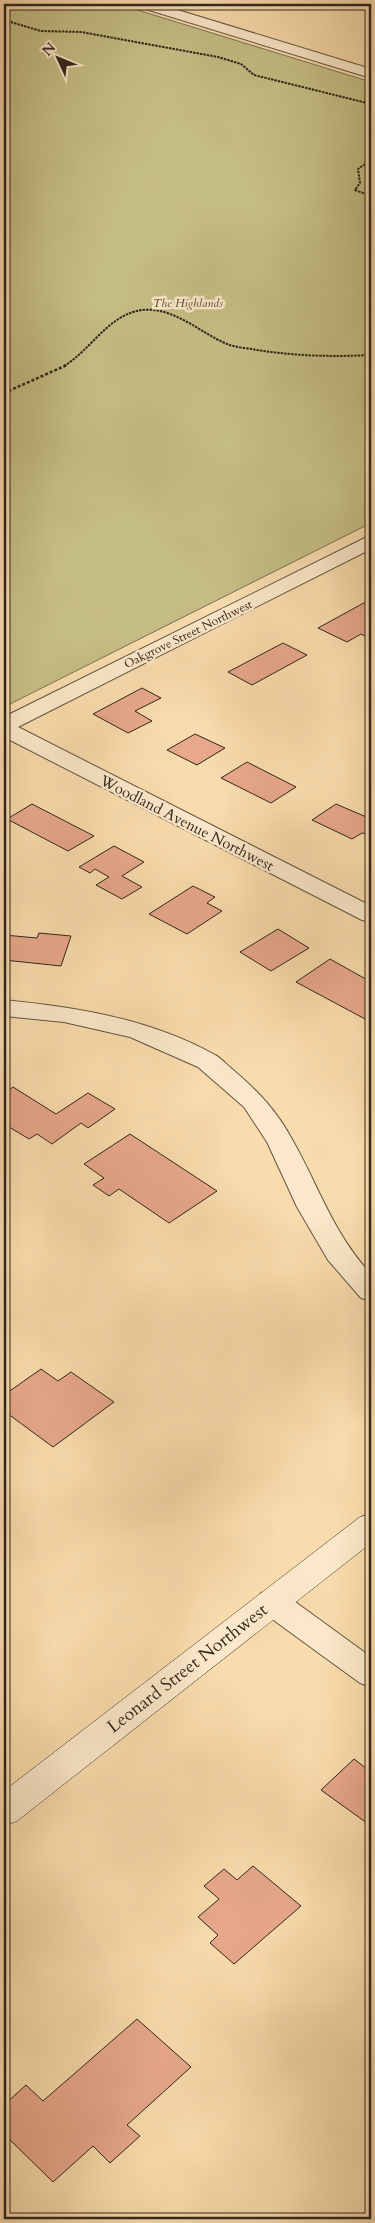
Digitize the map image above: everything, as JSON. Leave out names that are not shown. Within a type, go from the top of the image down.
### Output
[{"type":"main road","name":"Leonard Street Northwest","points":[[4,1811],[371,1526]]},
{"type":"street","points":[[144,4],[371,74]]},
{"type":"street","name":"Oakgrove Street Northwest","points":[[4,726],[371,541]]},
{"type":"street","name":"Woodland Avenue Northwest","points":[[4,726],[128,794],[371,915]]},
{"type":"street","points":[[4,1008],[64,1014],[138,1031],[206,1061],[254,1101],[280,1141],[311,1207],[338,1252],[350,1270],[371,1291]]},
{"type":"street","points":[[272,1602],[371,1674]]},
{"type":"path","points":[[4,20],[42,31],[81,32],[218,57],[241,64],[254,75],[371,104]]},
{"type":"path","points":[[371,160],[358,169],[360,183],[355,190],[371,196]]},
{"type":"path","points":[[4,393],[75,359],[116,320],[134,312],[148,310],[162,312],[180,319],[226,344],[274,354],[371,355]]},
{"type":"green space","name":"The Highlands","points":[[4,4],[118,4],[371,82],[371,523],[4,707]]},
{"type":"building","points":[[371,599],[371,639],[361,634],[347,642],[318,628]]},
{"type":"building","points":[[283,643],[307,655],[252,685],[228,672]]},
{"type":"building","points":[[142,688],[161,698],[135,711],[152,721],[128,733],[93,714]]},
{"type":"building","points":[[195,734],[225,748],[197,765],[167,750]]},
{"type":"building","points":[[247,762],[296,787],[271,803],[221,778]]},
{"type":"building","points":[[32,804],[94,836],[68,851],[7,819]]},
{"type":"building","points":[[336,804],[371,819],[371,835],[362,833],[352,839],[312,820]]},
{"type":"building","points":[[114,846],[144,862],[122,876],[142,887],[122,899],[96,885],[109,877],[95,869],[90,873],[79,867]]},
{"type":"building","points":[[193,886],[215,897],[207,903],[222,911],[187,934],[149,914]]},
{"type":"building","points":[[278,929],[309,948],[271,971],[240,952]]},
{"type":"building","points":[[39,933],[71,936],[61,966],[4,960],[4,935],[37,938]]},
{"type":"building","points":[[330,959],[371,982],[371,1014],[365,1019],[296,982]]},
{"type":"building","points":[[13,1087],[56,1114],[88,1093],[115,1109],[88,1128],[81,1123],[52,1144],[37,1134],[29,1139],[4,1124],[4,1094]]},
{"type":"building","points":[[130,1134],[217,1191],[169,1223],[119,1189],[109,1196],[93,1185],[104,1178],[84,1164]]},
{"type":"building","points":[[41,1369],[58,1381],[71,1372],[114,1402],[53,1447],[4,1411],[4,1395]]},
{"type":"building","points":[[354,1759],[371,1772],[371,1826],[321,1790]]},
{"type":"building","points":[[253,1866],[301,1906],[234,1964],[210,1943],[218,1935],[198,1917],[219,1899],[204,1886],[224,1869],[237,1880]]},
{"type":"building","points":[[137,2019],[191,2067],[127,2125],[140,2136],[110,2163],[93,2146],[53,2182],[4,2134],[4,2105],[26,2085],[43,2101]]}]
